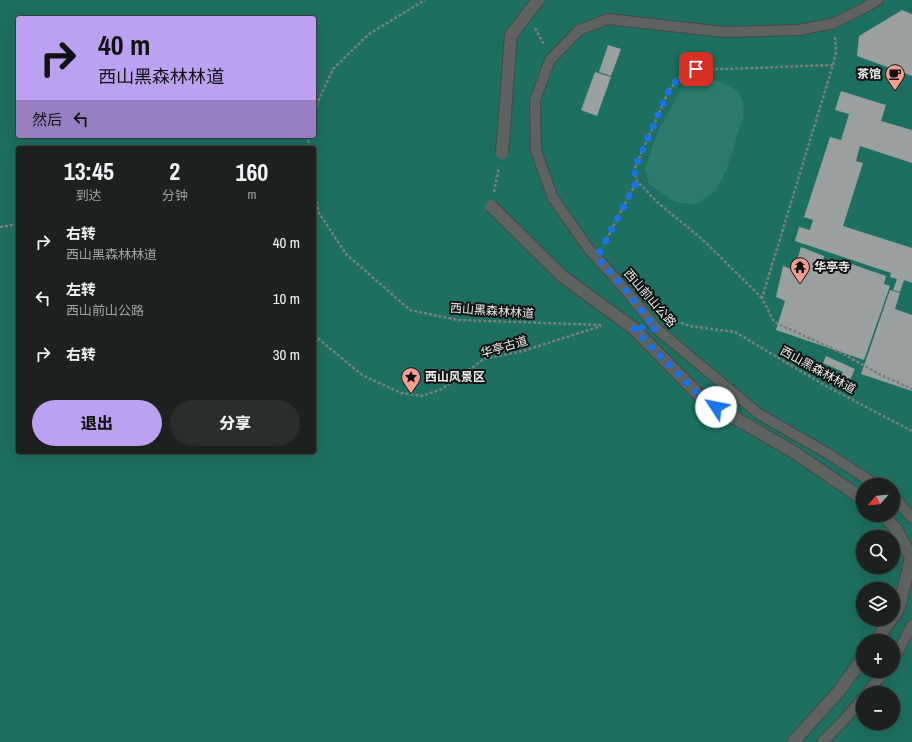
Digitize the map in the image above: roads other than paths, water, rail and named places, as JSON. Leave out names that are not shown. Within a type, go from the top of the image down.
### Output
[{"type":"street","points":[[502,152],[511,35],[538,0]]},
{"type":"street","points":[[492,206],[563,277],[632,327],[704,400],[792,451],[856,494]]},
{"type":"street","points":[[890,522],[896,529],[910,557],[900,603]]},
{"type":"street","points":[[793,742],[839,691],[856,668]]},
{"type":"lane","name":"西山前山公路","points":[[865,478],[827,453],[759,414],[656,329],[623,287],[588,248],[553,198],[536,151],[535,100],[550,60],[579,30],[608,19],[724,32],[799,30],[834,23],[878,0]]},
{"type":"lane","points":[[900,504],[912,518]]},
{"type":"lane","points":[[900,648],[912,625]]},
{"type":"lane","points":[[873,686],[879,678]]},
{"type":"lane","points":[[822,742],[844,721],[856,706]]},
{"type":"place","name":"茶馆","points":[[895,91]]},
{"type":"place","name":"华亭寺","points":[[800,284]]},
{"type":"place","name":"西山风景区","points":[[411,394]]}]
